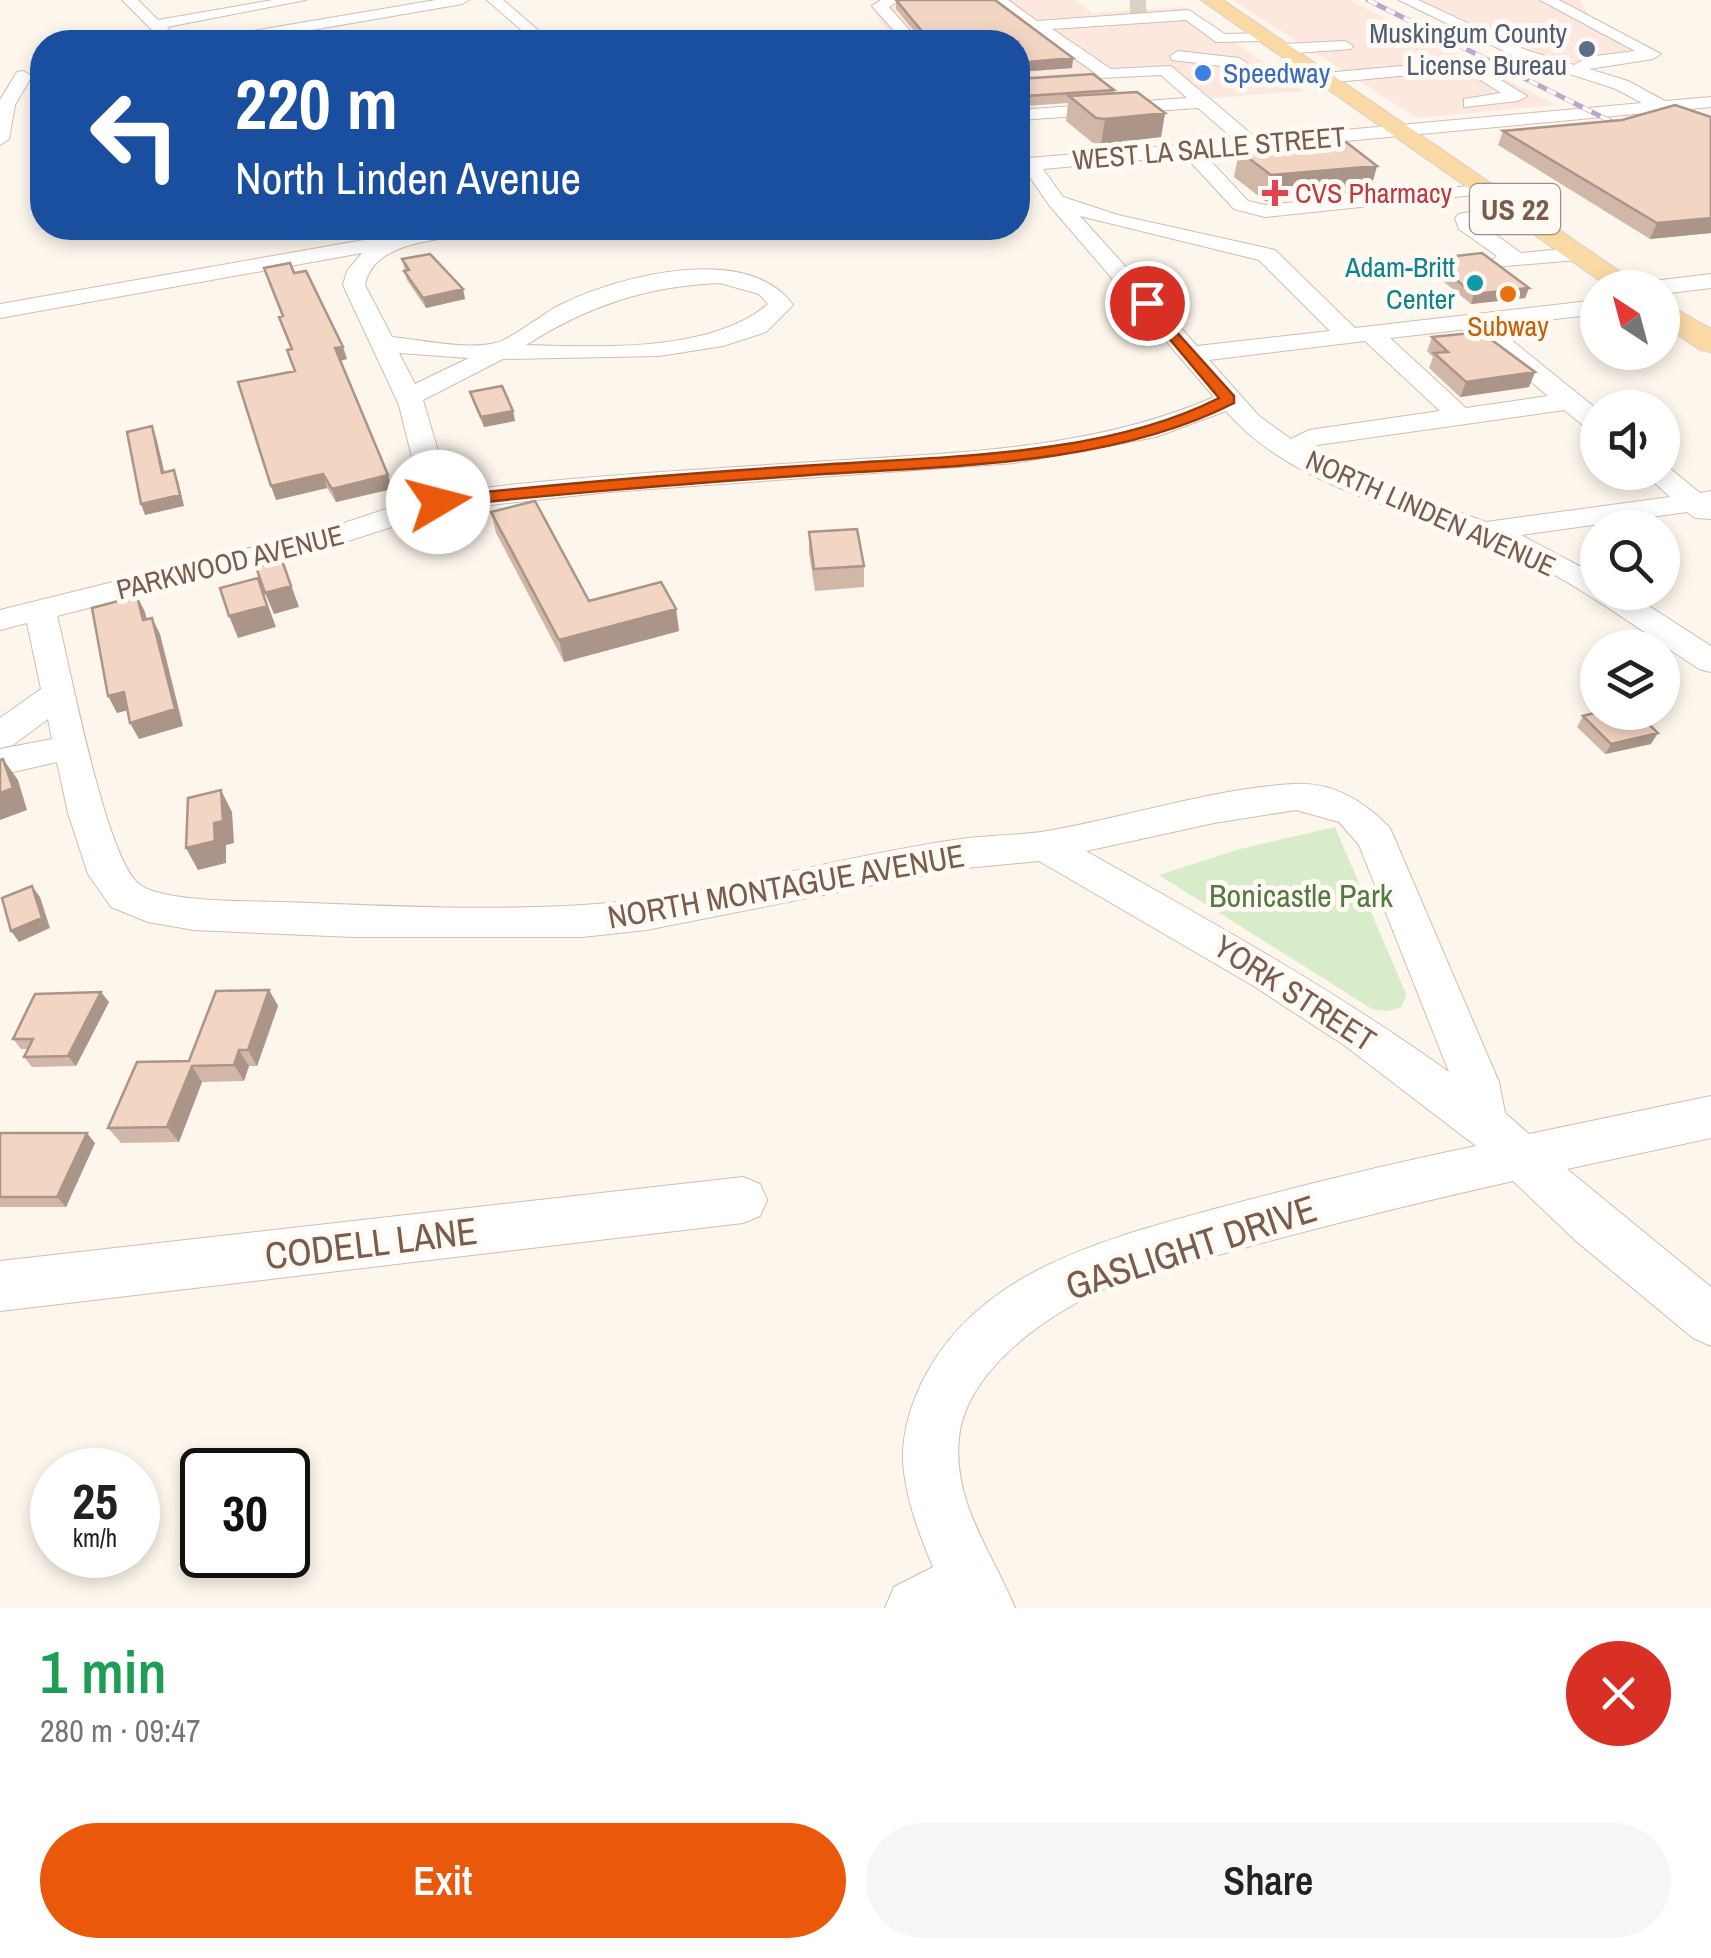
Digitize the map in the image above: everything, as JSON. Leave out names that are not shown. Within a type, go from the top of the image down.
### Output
[{"type":"main road","name":"US 22","points":[[1210,0],[1262,28],[1290,54],[1373,112],[1401,120],[1484,188],[1604,270]]},
{"type":"main road","points":[[1680,322],[1711,343]]},
{"type":"street","points":[[132,0],[160,30]]},
{"type":"street","points":[[154,25],[299,0]]},
{"type":"street","points":[[287,30],[462,0]]},
{"type":"street","points":[[494,0],[530,30]]},
{"type":"street","points":[[892,0],[880,6],[901,30]]},
{"type":"street","points":[[999,0],[1072,54],[1086,57],[1107,74]]},
{"type":"street","points":[[1406,0],[1520,53],[1622,85],[1661,106],[1711,123]]},
{"type":"street","points":[[1548,0],[1654,54],[1588,62],[1577,71]]},
{"type":"street","points":[[1033,26],[1092,12],[1154,4],[1222,39],[1239,63]]},
{"type":"street","points":[[1092,12],[1154,4]]},
{"type":"street","points":[[1222,39],[1262,28]]},
{"type":"street","points":[[1178,56],[1239,63],[1345,46]]},
{"type":"street","points":[[1324,78],[1373,79],[1468,66],[1543,117]]},
{"type":"street","points":[[1071,77],[1165,70],[1252,144]]},
{"type":"street","points":[[0,80],[30,75]]},
{"type":"street","points":[[0,139],[6,105],[30,77]]},
{"type":"street","points":[[1485,89],[1511,98]]},
{"type":"street","points":[[1452,104],[1511,98]]},
{"type":"street","points":[[1030,114],[1201,102]]},
{"type":"street","name":"WEST LA SALLE STREET","points":[[1030,164],[1252,144],[1401,120],[1543,117],[1711,102]]},
{"type":"street","points":[[1190,150],[1241,205],[1266,211],[1484,188]]},
{"type":"street","name":"NORTH LINDEN AVENUE","points":[[1030,172],[1250,422],[1291,452],[1372,489],[1486,531],[1580,580]]},
{"type":"street","points":[[1056,201],[1113,220],[1217,240],[1266,255],[1460,416]]},
{"type":"street","points":[[1515,208],[1466,218],[1467,224],[1509,262],[1581,254]]},
{"type":"street","points":[[0,312],[401,240]]},
{"type":"street","points":[[407,240],[374,254],[355,274],[354,285],[408,397],[438,502]]},
{"type":"street","points":[[382,344],[498,351],[656,350],[744,332],[776,316],[781,305],[771,290],[745,279],[678,279],[582,304],[498,351],[408,397]]},
{"type":"street","points":[[1680,285],[1711,281]]},
{"type":"street","points":[[1192,354],[1580,309]]},
{"type":"street","points":[[1473,321],[1580,410]]},
{"type":"street","name":"PARKWOOD AVENUE","points":[[0,620],[360,529],[438,502],[1060,448],[1140,433],[1199,415],[1229,400]]},
{"type":"street","points":[[1291,452],[1309,438],[1569,401]]},
{"type":"street","points":[[1680,488],[1705,506]]},
{"type":"street","points":[[1486,531],[1705,506]]},
{"type":"street","name":"NORTH MONTAGUE AVENUE","points":[[40,610],[87,812],[108,874],[125,896],[148,906],[194,914],[403,922],[582,921],[646,914],[956,854],[1045,846],[1214,809],[1296,797],[1318,799],[1352,812],[1376,838],[1476,1082],[1484,1123]]},
{"type":"street","name":"NORTH LINDEN AVENUE","points":[[1631,610],[1711,660]]},
{"type":"street","points":[[0,736],[58,694]]},
{"type":"street","points":[[0,762],[71,747]]},
{"type":"street","name":"YORK STREET","points":[[1045,846],[1267,973],[1360,1032],[1484,1123]]},
{"type":"street","name":"GASLIGHT DRIVE","points":[[976,1594],[938,1502],[930,1442],[946,1389],[994,1328],[1066,1281],[1261,1220],[1711,1117]]},
{"type":"street","points":[[1484,1123],[1593,1225],[1711,1320]]},
{"type":"street","name":"CODELL LANE","points":[[0,1286],[743,1200]]},
{"type":"street","points":[[914,1608],[976,1594]]},
{"type":"shaded area","points":[[878,0],[1076,0],[1092,13],[1184,7],[1304,91],[1212,98],[1172,67],[1030,78],[1030,30],[886,30],[870,5]]},
{"type":"shaded area","points":[[1232,0],[1350,0],[1556,105],[1417,118]]},
{"type":"shaded area","points":[[1420,0],[1579,0],[1592,20],[1662,53],[1655,58],[1607,64],[1558,61]]},
{"type":"green space","name":"Bonicastle Park","points":[[1335,827],[1406,994],[1402,1007],[1388,1011],[1372,1009],[1159,875],[1240,849]]},
{"type":"building","points":[[896,0],[995,0],[1073,58],[1030,62],[1030,30],[921,30]]},
{"type":"building","points":[[1093,74],[1114,90],[1030,96],[1030,78]]},
{"type":"building","points":[[1137,92],[1165,113],[1096,118],[1069,96]]},
{"type":"building","points":[[1675,105],[1711,117],[1711,218],[1657,223],[1503,131],[1622,120]]},
{"type":"building","points":[[1346,142],[1377,166],[1271,175],[1239,151]]},
{"type":"building","points":[[1482,253],[1529,288],[1474,294],[1430,259]]},
{"type":"building","points":[[430,254],[463,289],[423,298],[404,271],[409,270],[402,259]]},
{"type":"building","points":[[290,263],[294,273],[306,271],[343,347],[335,348],[388,475],[332,489],[323,474],[271,486],[238,382],[295,371],[287,350],[292,349],[279,317],[283,316],[264,268]]},
{"type":"building","points":[[1481,332],[1535,372],[1466,382],[1434,353],[1448,352],[1432,337]]},
{"type":"building","points":[[502,386],[513,411],[481,417],[470,392]]},
{"type":"building","points":[[152,426],[162,473],[174,470],[180,495],[141,504],[127,432]]},
{"type":"building","points":[[535,501],[589,601],[661,582],[676,609],[559,640],[491,512]]},
{"type":"building","points":[[857,529],[864,566],[814,569],[809,532]]},
{"type":"building","points":[[282,560],[291,586],[265,593],[256,567]]},
{"type":"building","points":[[258,578],[267,606],[229,616],[220,588]]},
{"type":"building","points":[[137,596],[143,620],[152,618],[175,709],[130,723],[124,692],[108,696],[92,608]]},
{"type":"building","points":[[1597,730],[1658,733],[1611,744]]},
{"type":"building","points":[[3,759],[13,788],[0,793],[0,760]]},
{"type":"building","points":[[221,790],[223,821],[214,823],[215,841],[186,848],[188,798]]},
{"type":"building","points":[[32,886],[42,918],[11,931],[2,898]]},
{"type":"building","points":[[269,990],[248,1050],[239,1050],[234,1065],[192,1066],[167,1127],[108,1128],[137,1062],[189,1061],[216,991]]},
{"type":"building","points":[[101,992],[68,1056],[24,1057],[33,1039],[13,1039],[35,994]]},
{"type":"building","points":[[1,1133],[87,1133],[57,1197],[0,1197]]},
{"type":"tunnel","points":[[1130,6],[1148,5]]},
{"type":"railway","points":[[1368,0],[1634,133]]},
{"type":"place","name":"Muskingum County License Bureau","points":[[1587,49]]},
{"type":"place","name":"Speedway","points":[[1203,73]]},
{"type":"place","name":"CVS Pharmacy","points":[[1275,193]]},
{"type":"place","name":"Adam-Britt Center","points":[[1475,283]]},
{"type":"place","name":"Subway","points":[[1508,294]]},
{"type":"route","points":[[438,502],[594,484],[932,462],[1060,448],[1140,433],[1199,415],[1229,400],[1147,303]]}]
